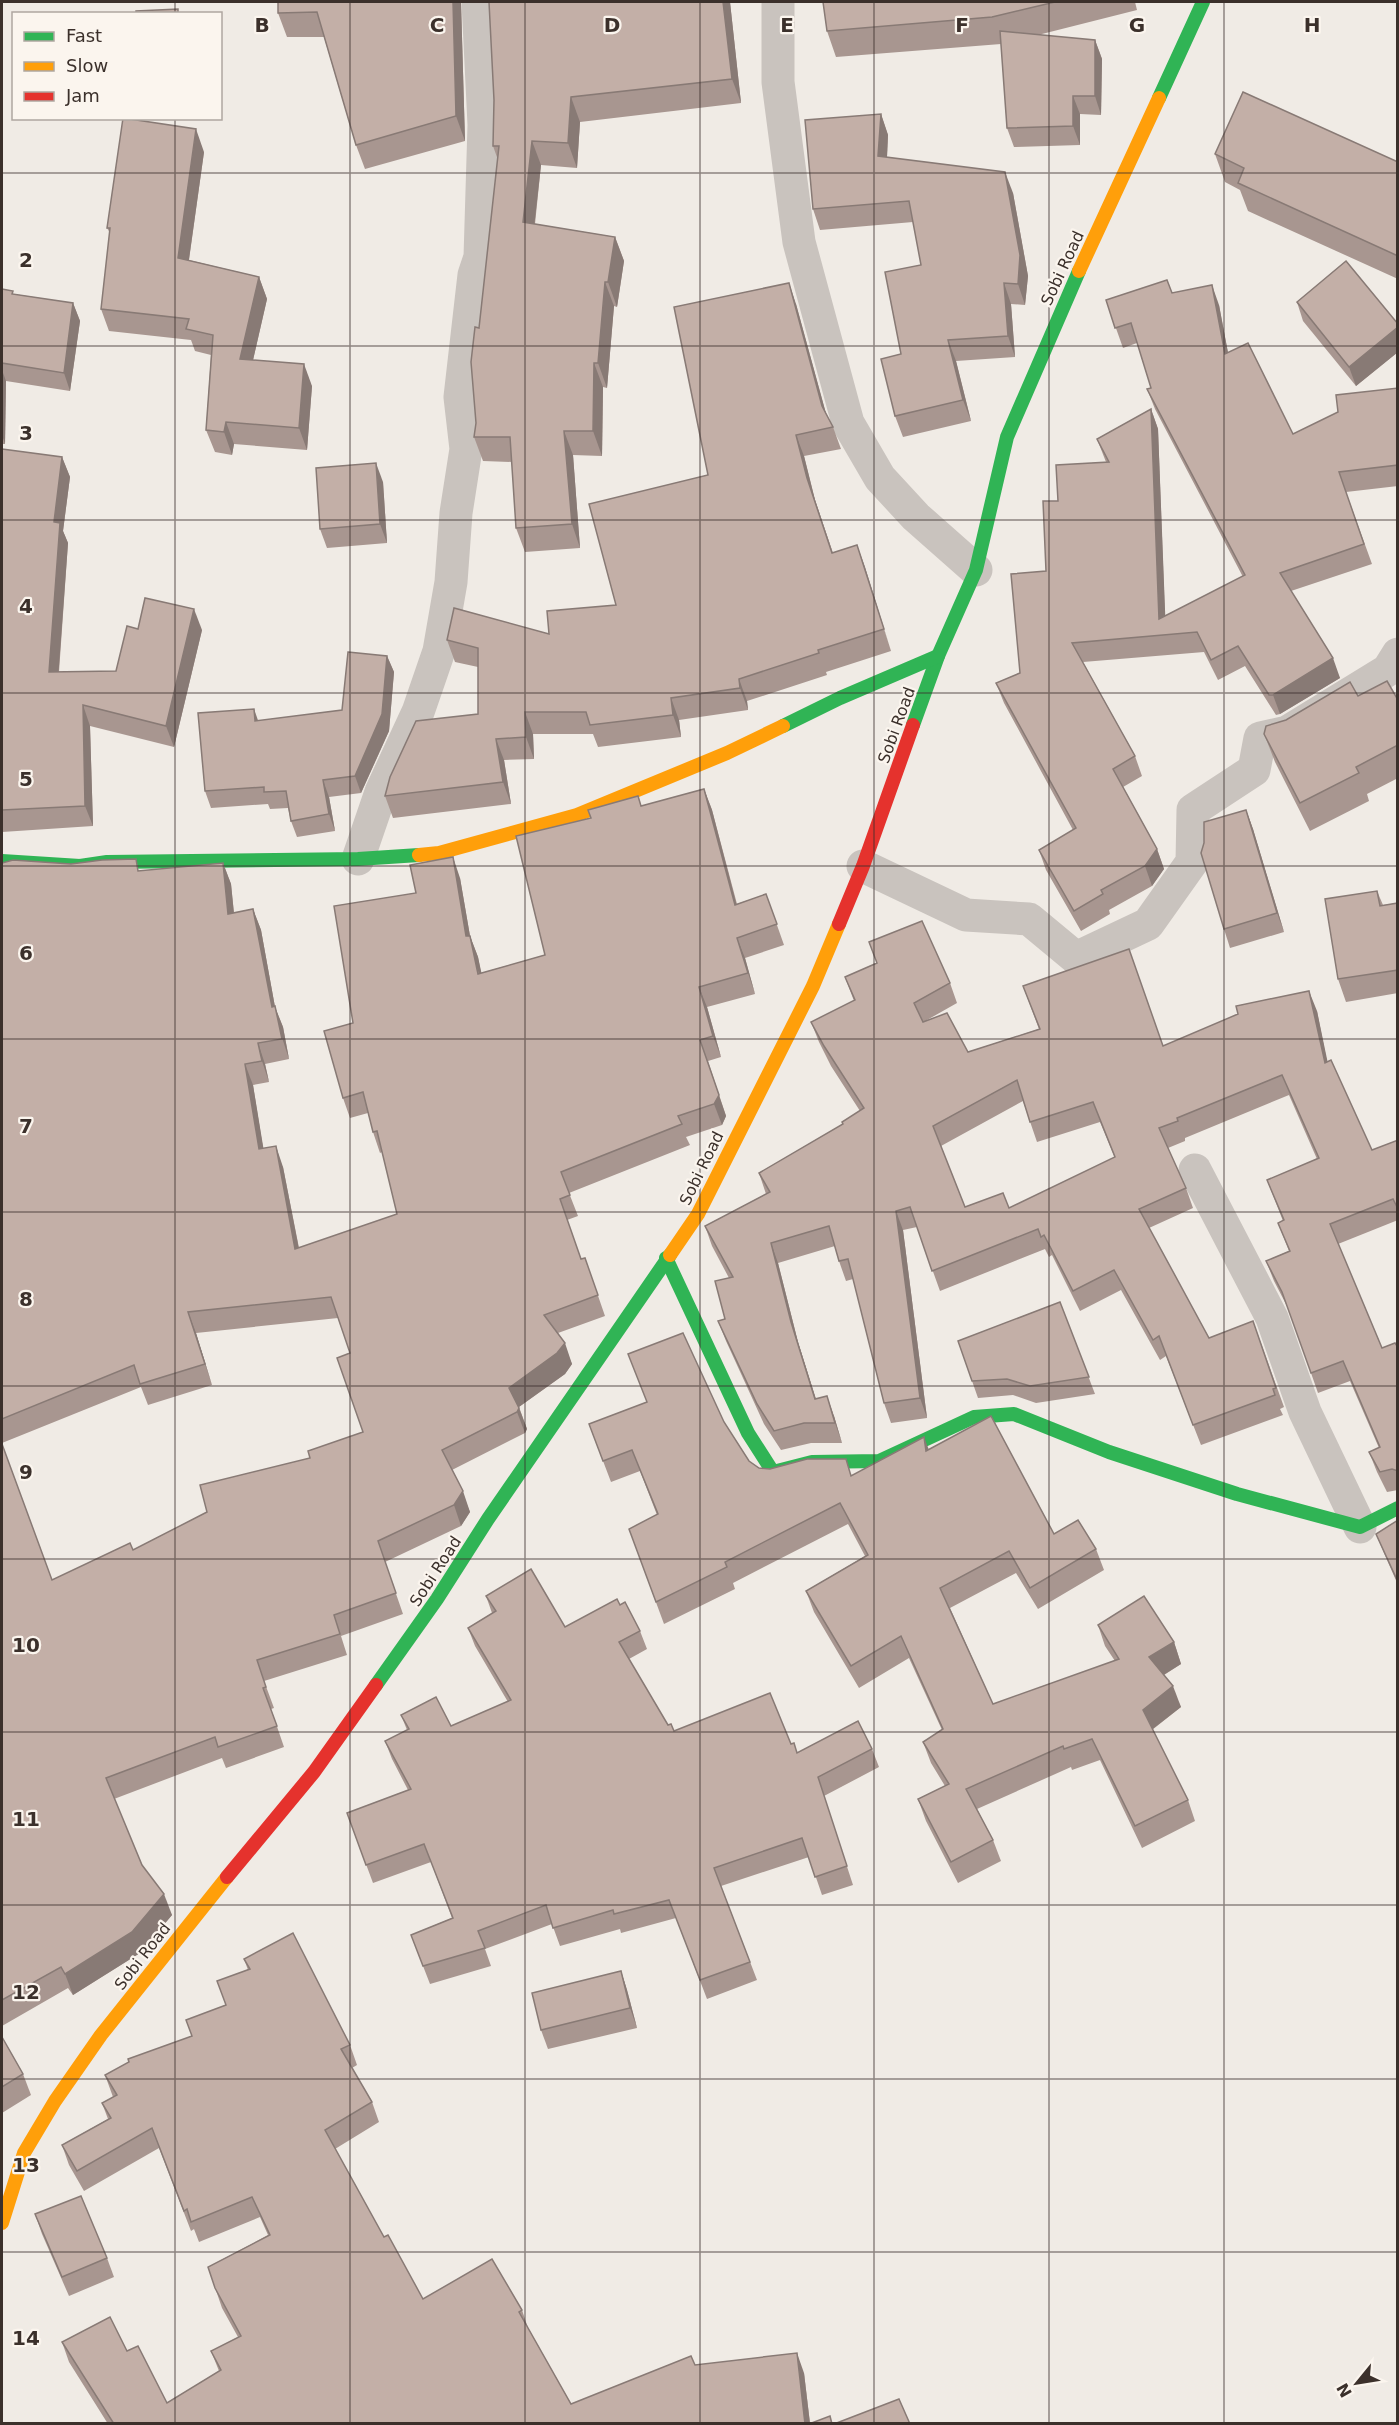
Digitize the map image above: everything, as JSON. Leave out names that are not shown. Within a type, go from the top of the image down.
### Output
[{"type":"main road","name":"Sobi Road","points":[[2,2223],[24,2153],[54,2101],[194,1917],[314,1772],[437,1599],[488,1519],[698,1214],[813,986],[863,866],[938,656],[976,570],[1007,437],[1061,310],[1203,2]]},
{"type":"main road","points":[[2,861],[80,866],[106,862],[358,859],[439,853],[577,815],[727,753],[840,698],[938,656]]},
{"type":"main road","points":[[666,1258],[748,1433],[773,1472],[812,1462],[879,1461],[974,1417],[1014,1414],[1109,1452],[1237,1494],[1360,1527],[1398,1508]]},
{"type":"street","points":[[358,859],[381,792],[418,712],[439,651],[451,582],[456,513],[466,449],[460,398],[474,275],[480,257],[484,125],[478,2]]},
{"type":"street","points":[[778,2],[778,82],[799,242],[848,423],[880,478],[916,517],[976,570]]},
{"type":"street","points":[[863,866],[966,915],[1029,919],[1076,958],[1148,924],[1192,862],[1193,810],[1254,770],[1260,738],[1287,732],[1388,670],[1398,654]]},
{"type":"street","points":[[1195,1170],[1272,1318],[1305,1412],[1360,1527]]},
{"type":"building","points":[[278,2],[453,2],[456,116],[356,145],[317,12],[278,13]]},
{"type":"building","points":[[489,2],[723,2],[732,79],[571,97],[568,143],[532,141],[523,222],[615,237],[608,282],[605,282],[598,363],[594,363],[593,431],[564,431],[572,524],[516,528],[510,437],[474,437],[476,423],[471,362],[475,327],[479,328],[499,146],[493,146],[494,100]]},
{"type":"building","points":[[823,2],[1055,2],[992,17],[827,31]]},
{"type":"building","points":[[178,9],[178,12],[136,11]]},
{"type":"building","points":[[1000,31],[1095,40],[1095,96],[1073,96],[1073,126],[1007,128]]},
{"type":"building","points":[[1243,92],[1398,162],[1398,256],[1238,183],[1244,168],[1215,154]]},
{"type":"building","points":[[881,114],[878,156],[1005,172],[1020,255],[1018,284],[1004,283],[1008,336],[948,340],[963,400],[895,416],[881,359],[901,354],[885,272],[921,265],[909,201],[813,209],[805,120]]},
{"type":"building","points":[[123,120],[196,129],[178,258],[259,277],[240,359],[304,364],[299,428],[226,422],[224,432],[206,430],[213,335],[186,329],[189,319],[101,309],[110,228],[107,228]]},
{"type":"building","points":[[1346,261],[1398,324],[1398,327],[1349,367],[1297,302]]},
{"type":"building","points":[[1167,280],[1172,293],[1212,285],[1225,354],[1248,343],[1293,434],[1338,412],[1336,395],[1398,388],[1398,465],[1339,472],[1364,544],[1280,573],[1333,658],[1273,695],[1269,695],[1238,646],[1211,660],[1197,632],[1072,643],[1135,756],[1113,769],[1157,849],[1145,866],[1101,890],[1103,894],[1074,911],[1039,850],[1076,828],[996,683],[1020,673],[1011,574],[1046,571],[1043,501],[1058,501],[1056,465],[1109,462],[1097,439],[1151,409],[1159,619],[1245,575],[1147,389],[1151,388],[1131,323],[1115,328],[1106,300]]},
{"type":"building","points":[[789,283],[822,406],[833,427],[796,435],[807,478],[832,553],[857,545],[884,629],[739,679],[740,688],[671,698],[673,715],[590,725],[586,712],[525,712],[526,737],[496,739],[503,782],[385,796],[390,777],[416,721],[478,714],[478,648],[447,640],[454,608],[549,634],[547,611],[616,605],[589,504],[708,475],[674,307]]},
{"type":"building","points":[[2,289],[13,291],[12,294],[73,303],[64,373],[2,363]]},
{"type":"building","points":[[2,449],[62,457],[54,522],[60,523],[49,672],[116,671],[127,626],[138,629],[145,598],[194,609],[166,726],[83,705],[85,806],[2,810]]},
{"type":"building","points":[[376,463],[380,524],[320,529],[316,468]]},
{"type":"building","points":[[348,652],[387,656],[382,714],[355,776],[323,780],[329,814],[291,821],[286,791],[264,792],[264,787],[205,791],[198,713],[254,709],[255,721],[342,710]]},
{"type":"building","points":[[1387,681],[1398,700],[1398,745],[1356,767],[1359,773],[1300,803],[1264,734],[1266,726],[1286,720],[1350,682],[1358,696]]},
{"type":"building","points":[[704,789],[735,905],[766,894],[777,924],[737,938],[748,973],[699,987],[713,1036],[700,1040],[719,1095],[714,1104],[678,1116],[682,1124],[561,1172],[570,1195],[560,1199],[581,1259],[585,1258],[598,1295],[544,1315],[565,1343],[557,1353],[509,1388],[519,1408],[517,1412],[442,1450],[463,1491],[454,1505],[378,1541],[396,1593],[334,1615],[340,1634],[257,1660],[266,1687],[263,1688],[277,1726],[218,1747],[215,1737],[106,1778],[142,1865],[164,1894],[132,1932],[65,1974],[61,1967],[2,2000],[2,1444],[52,1580],[130,1543],[133,1550],[207,1512],[200,1485],[310,1458],[308,1451],[363,1432],[337,1358],[350,1353],[331,1297],[188,1312],[205,1364],[140,1384],[134,1365],[2,1419],[2,863],[13,860],[71,864],[136,859],[138,871],[223,863],[228,914],[253,909],[272,1007],[275,1006],[282,1039],[258,1043],[262,1061],[245,1064],[259,1149],[276,1146],[295,1249],[397,1214],[377,1131],[373,1132],[363,1092],[343,1098],[324,1031],[353,1023],[334,906],[416,893],[410,865],[453,857],[466,936],[470,936],[478,974],[545,955],[516,836],[591,818],[588,810],[638,796],[641,806]]},
{"type":"building","points":[[1246,810],[1277,913],[1224,929],[1201,853],[1204,843],[1204,822]]},
{"type":"building","points":[[1377,891],[1380,906],[1398,903],[1398,970],[1338,979],[1325,899]]},
{"type":"building","points":[[922,921],[950,983],[914,1003],[923,1022],[947,1013],[968,1052],[1040,1029],[1023,986],[1129,949],[1163,1046],[1238,1014],[1236,1006],[1309,991],[1325,1063],[1331,1060],[1372,1150],[1398,1140],[1398,1209],[1393,1199],[1330,1224],[1382,1348],[1395,1343],[1398,1346],[1398,1471],[1392,1469],[1380,1472],[1369,1452],[1380,1447],[1343,1361],[1311,1373],[1282,1292],[1266,1261],[1290,1251],[1278,1223],[1284,1220],[1267,1180],[1319,1158],[1282,1075],[1177,1118],[1178,1121],[1159,1128],[1186,1188],[1139,1209],[1209,1338],[1253,1321],[1276,1388],[1273,1389],[1275,1395],[1193,1425],[1159,1336],[1153,1340],[1114,1270],[1073,1291],[1044,1235],[1041,1237],[1038,1229],[932,1271],[910,1207],[896,1211],[920,1398],[884,1403],[848,1259],[839,1261],[829,1226],[771,1243],[791,1322],[815,1399],[827,1396],[835,1423],[804,1423],[774,1431],[757,1404],[718,1321],[725,1319],[715,1281],[733,1277],[705,1226],[770,1192],[759,1173],[843,1124],[842,1122],[864,1108],[811,1022],[855,1000],[845,977],[877,963],[869,942]],"holes":[[[1017,1080],[1030,1122],[1093,1102],[1115,1157],[1009,1208],[1003,1193],[965,1207],[933,1126]]]},
{"type":"building","points":[[1060,1302],[1089,1377],[1030,1386],[1007,1379],[972,1381],[958,1341]]},
{"type":"building","points":[[683,1333],[724,1422],[749,1461],[759,1468],[770,1469],[807,1459],[846,1459],[851,1476],[924,1437],[926,1451],[991,1416],[1054,1534],[1078,1520],[1096,1549],[1030,1588],[1009,1551],[940,1588],[993,1704],[1119,1659],[1098,1625],[1144,1596],[1174,1642],[1149,1657],[1173,1686],[1143,1710],[1188,1800],[1135,1826],[1092,1739],[1064,1749],[1063,1746],[966,1789],[993,1840],[951,1862],[918,1799],[949,1784],[923,1742],[943,1729],[901,1636],[851,1666],[806,1591],[868,1555],[840,1503],[725,1562],[727,1567],[656,1602],[629,1529],[658,1514],[632,1450],[603,1461],[589,1424],[647,1402],[628,1354]]},
{"type":"building","points":[[1398,1520],[1398,1582],[1376,1534]]},
{"type":"building","points":[[531,1569],[565,1627],[617,1599],[620,1605],[625,1602],[640,1631],[619,1642],[668,1725],[671,1724],[674,1731],[770,1693],[797,1753],[858,1721],[872,1749],[818,1777],[847,1866],[815,1877],[802,1838],[714,1868],[750,1962],[700,1980],[669,1900],[614,1914],[613,1910],[553,1928],[546,1905],[478,1931],[485,1948],[423,1966],[411,1935],[453,1918],[424,1844],[366,1865],[347,1813],[411,1789],[385,1741],[409,1729],[401,1715],[436,1697],[451,1726],[511,1700],[468,1628],[496,1611],[486,1596]]},
{"type":"building","points":[[293,1933],[350,2045],[341,2049],[372,2102],[325,2130],[384,2237],[388,2235],[423,2299],[492,2259],[522,2310],[519,2312],[571,2404],[691,2356],[695,2365],[797,2353],[805,2424],[114,2424],[62,2342],[110,2317],[127,2351],[138,2346],[167,2403],[221,2370],[211,2351],[241,2336],[215,2288],[208,2267],[270,2235],[252,2197],[191,2222],[187,2209],[184,2211],[152,2128],[77,2171],[62,2145],[111,2118],[102,2103],[117,2095],[105,2075],[129,2062],[128,2059],[192,2036],[186,2020],[226,2005],[217,1981],[250,1969],[244,1959]]},
{"type":"building","points":[[621,1971],[630,2008],[541,2030],[532,1993]]},
{"type":"building","points":[[2,2037],[23,2074],[2,2087]]},
{"type":"building","points":[[81,2196],[107,2258],[62,2277],[35,2214]]},
{"type":"building","points":[[899,2399],[910,2424],[834,2424]]},
{"type":"building","points":[[830,2416],[832,2424],[809,2424]]},
{"type":"traffic: fast","points":[[1159,98],[1203,2]]},
{"type":"traffic: fast","points":[[913,725],[938,656],[976,570],[1007,437],[1079,271]]},
{"type":"traffic: fast","points":[[783,726],[840,698],[938,656]]},
{"type":"traffic: fast","points":[[2,861],[80,866],[107,862],[358,859],[419,855]]},
{"type":"traffic: fast","points":[[376,1685],[437,1599],[488,1519],[670,1255]]},
{"type":"traffic: fast","points":[[666,1258],[748,1433],[773,1472],[812,1462],[879,1461],[974,1417],[1014,1414],[1109,1452],[1237,1494],[1360,1527],[1398,1508]]},
{"type":"traffic: slow","points":[[1079,271],[1159,98]]},
{"type":"traffic: slow","points":[[419,855],[439,853],[577,815],[727,753],[783,726]]},
{"type":"traffic: slow","points":[[670,1255],[698,1214],[813,986],[839,924]]},
{"type":"traffic: slow","points":[[2,2223],[24,2153],[55,2101],[101,2035],[227,1877]]},
{"type":"traffic: jam","points":[[839,924],[863,866],[913,725]]},
{"type":"traffic: jam","points":[[227,1877],[314,1772],[376,1685]]}]
